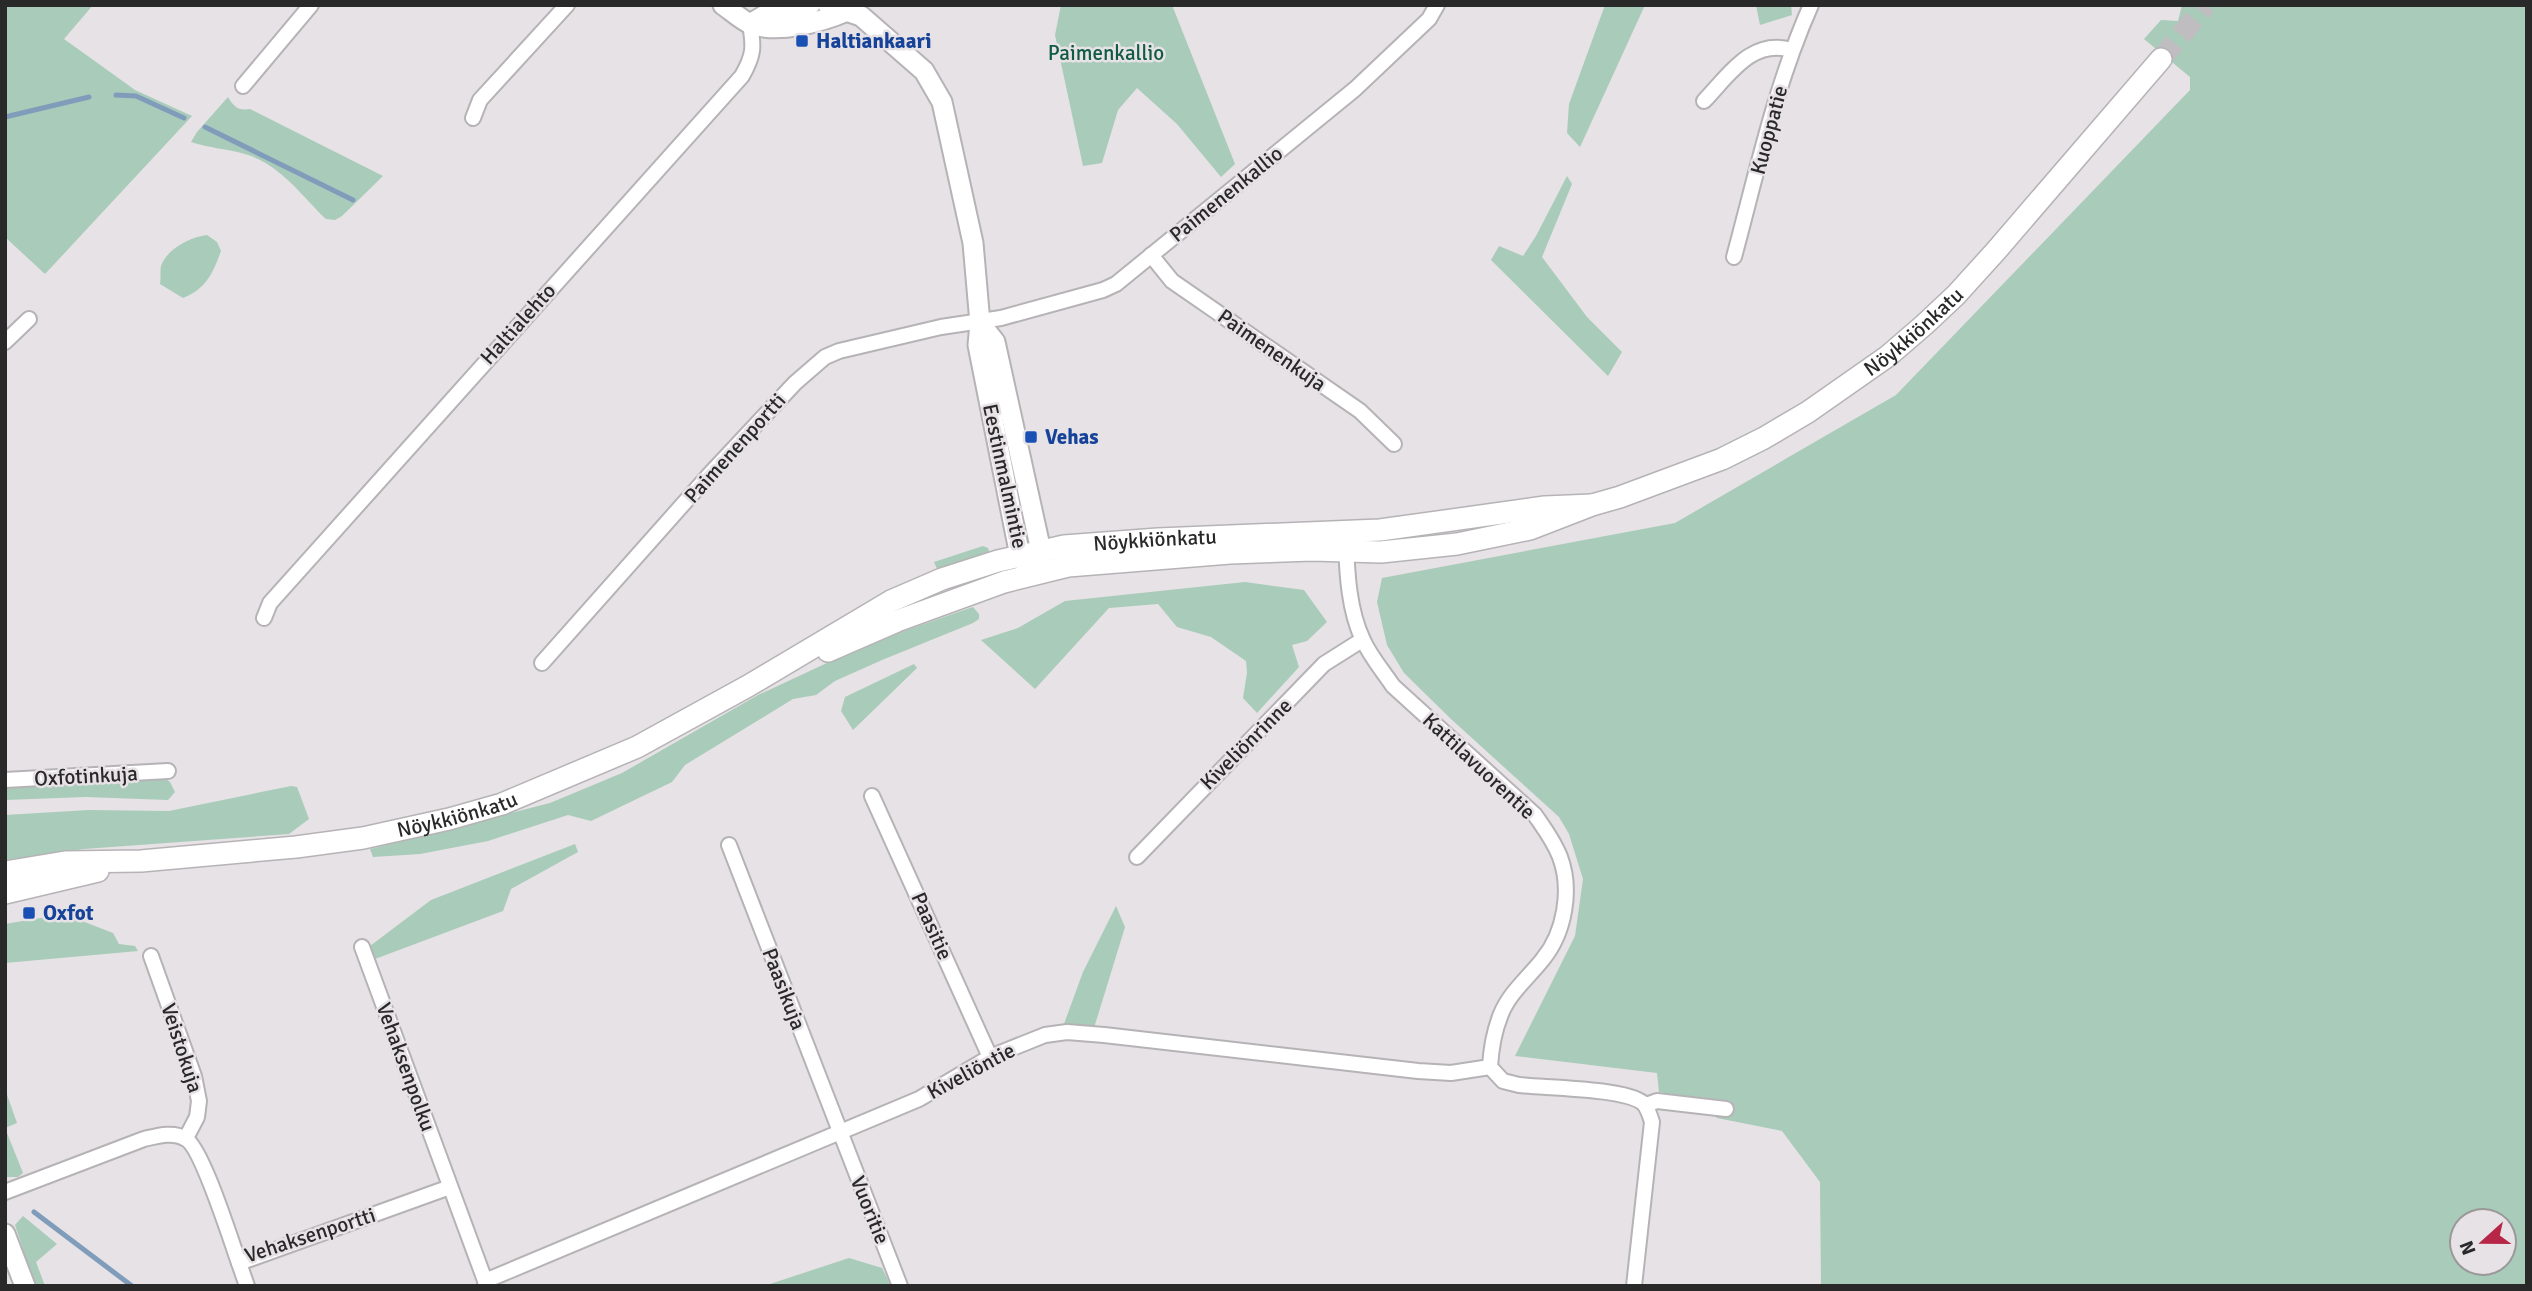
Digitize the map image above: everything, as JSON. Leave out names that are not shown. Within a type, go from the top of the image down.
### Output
[{"type":"main road","name":"Nöykkiönkatu","points":[[5,872],[65,862],[141,861],[363,838],[502,804],[637,747],[748,686],[891,601],[942,579],[1041,551],[1064,546],[1158,539],[1346,541],[1381,552],[1469,541],[1530,529],[1678,477],[1764,438],[1808,412],[1888,356],[1956,295],[2161,59]]},
{"type":"main road","name":"Nöykkiönkatu","points":[[748,686],[897,621],[1004,582],[1034,574],[1068,566],[1181,556],[1312,550],[1346,541]]},
{"type":"main road","name":"Nöykkiönkatu","points":[[5,893],[141,861]]},
{"type":"street","points":[[243,86],[311,5]]},
{"type":"street","points":[[473,118],[480,100],[567,5]]},
{"type":"street","name":"Eestinmalmintie","points":[[723,5],[750,23],[774,28],[825,21],[840,7],[860,16],[924,71],[942,102],[973,243],[980,323],[978,345],[1020,556],[1034,574]]},
{"type":"street","points":[[750,23],[770,12],[810,5]]},
{"type":"street","name":"Paimenenkallio","points":[[980,323],[1103,290],[1126,278],[1355,89],[1429,19],[1437,5]]},
{"type":"street","name":"Kuoppatie","points":[[1734,257],[1791,50],[1811,5]]},
{"type":"street","name":"Haltialehto","points":[[264,618],[270,603],[742,76],[751,61],[754,46],[750,23]]},
{"type":"street","points":[[1704,101],[1749,55],[1777,46],[1791,50]]},
{"type":"street","name":"Paimenenkuja","points":[[1151,255],[1172,281],[1360,411],[1394,444]]},
{"type":"street","points":[[5,342],[29,319]]},
{"type":"street","name":"Eestinmalmintie","points":[[980,323],[995,342],[1041,551],[1034,574]]},
{"type":"street","name":"Paimenenportti","points":[[542,663],[709,475],[814,364],[839,351],[941,327],[980,323]]},
{"type":"street","name":"Kattilavuorentie","points":[[1346,541],[1352,603],[1362,640],[1393,686],[1535,815],[1561,858],[1565,874],[1565,909],[1559,932],[1544,958],[1525,977],[1502,1013],[1492,1043],[1490,1067]]},
{"type":"street","name":"Kiveliönrinne","points":[[1137,857],[1324,664],[1362,640]]},
{"type":"street","name":"Oxfotinkuja","points":[[5,780],[168,771]]},
{"type":"street","name":"Paasitie","points":[[872,796],[990,1057]]},
{"type":"street","name":"Paasikuja","points":[[729,845],[840,1133]]},
{"type":"street","name":"Vehaksenpolku","points":[[362,947],[486,1283]]},
{"type":"street","name":"Veistokuja","points":[[151,957],[194,1076],[200,1101],[197,1117],[186,1138]]},
{"type":"street","name":"Kiveliöntie","points":[[486,1283],[919,1099],[990,1057],[1045,1035],[1067,1032],[1415,1071],[1451,1073],[1490,1067]]},
{"type":"street","points":[[1490,1067],[1503,1081],[1519,1085],[1617,1094],[1634,1098],[1646,1105],[1652,1122],[1634,1286]]},
{"type":"street","points":[[1646,1105],[1657,1101],[1726,1109]]},
{"type":"street","name":"Vuoritie","points":[[840,1133],[900,1286]]},
{"type":"street","points":[[5,1192],[144,1139],[164,1134],[186,1138]]},
{"type":"street","name":"Vehaksenportti","points":[[186,1138],[194,1147],[203,1166],[239,1263],[450,1187]]},
{"type":"street","points":[[5,1234],[25,1286]]},
{"type":"street","points":[[239,1263],[247,1286]]},
{"type":"green space","points":[[5,5],[93,5],[64,39],[135,90],[192,116],[45,274],[5,237]]},
{"type":"green space","name":"Paimenkallio","points":[[1061,5],[1172,5],[1235,164],[1221,177],[1177,124],[1137,88],[1118,110],[1102,163],[1083,166],[1055,35]]},
{"type":"green space","points":[[1605,5],[1645,5],[1580,147],[1567,133],[1569,104]]},
{"type":"green space","points":[[1756,5],[1791,5],[1792,15],[1760,25]]},
{"type":"green space","points":[[2182,5],[2527,5],[2527,1286],[1821,1286],[1820,1182],[1782,1131],[1717,1118],[1695,1099],[1659,1092],[1657,1073],[1515,1056],[1575,936],[1583,879],[1569,834],[1559,817],[1404,673],[1387,645],[1377,602],[1382,578],[1675,523],[1896,395],[2190,90],[2190,77],[2144,39],[2161,20],[2178,21]]},
{"type":"green space","points":[[228,97],[237,108],[250,109],[383,176],[342,216],[335,220],[326,219],[289,181],[269,165],[245,154],[191,142]]},
{"type":"green space","points":[[1567,176],[1572,184],[1542,257],[1587,317],[1622,352],[1608,376],[1491,260],[1499,246],[1523,256]]},
{"type":"green space","points":[[207,235],[217,242],[221,251],[212,273],[203,285],[183,298],[160,284],[161,266],[168,254],[193,238]]},
{"type":"green space","points":[[983,546],[988,548],[990,554],[971,563],[937,569],[934,562]]},
{"type":"green space","points":[[1245,582],[1304,590],[1327,622],[1307,641],[1292,645],[1299,667],[1257,713],[1243,698],[1246,661],[1211,637],[1177,627],[1158,604],[1109,608],[1035,689],[981,640],[1018,628],[1065,601]]},
{"type":"green space","points":[[973,607],[979,614],[979,619],[973,623],[835,681],[816,695],[793,699],[685,765],[672,782],[591,821],[568,815],[488,841],[420,854],[373,857],[370,849],[550,803],[622,773],[758,695],[872,642]]},
{"type":"green space","points":[[914,664],[917,668],[853,730],[841,711],[845,697]]},
{"type":"green space","points":[[164,778],[170,782],[175,792],[168,800],[86,797],[5,800],[5,788]]},
{"type":"green space","points":[[297,787],[309,819],[289,834],[84,849],[5,860],[5,815],[89,810],[169,811]]},
{"type":"green space","points":[[575,844],[578,852],[511,889],[503,911],[375,959],[370,946],[431,900]]},
{"type":"green space","points":[[1116,906],[1125,927],[1094,1028],[1064,1024],[1083,972]]},
{"type":"green space","points":[[64,914],[113,933],[119,944],[135,946],[138,951],[5,963],[5,924]]},
{"type":"green space","points":[[5,1089],[17,1123],[5,1128]]},
{"type":"green space","points":[[5,1128],[23,1173],[18,1177],[5,1177]]},
{"type":"green space","points":[[23,1216],[57,1244],[36,1262],[45,1286],[35,1286],[15,1225]]},
{"type":"green space","points":[[849,1258],[882,1268],[891,1286],[764,1286]]},
{"type":"waterway","points":[[116,95],[136,96],[184,118]]},
{"type":"waterway","points":[[5,117],[89,97]]},
{"type":"waterway","points":[[205,127],[353,200]]},
{"type":"waterway","points":[[34,1212],[132,1286]]},
{"type":"tunnel","points":[[2161,59],[2206,5]]},
{"type":"place","name":"Haltiankaari","points":[[802,41]]},
{"type":"place","name":"Vehas","points":[[1031,437]]},
{"type":"place","name":"Oxfot","points":[[29,913]]}]
